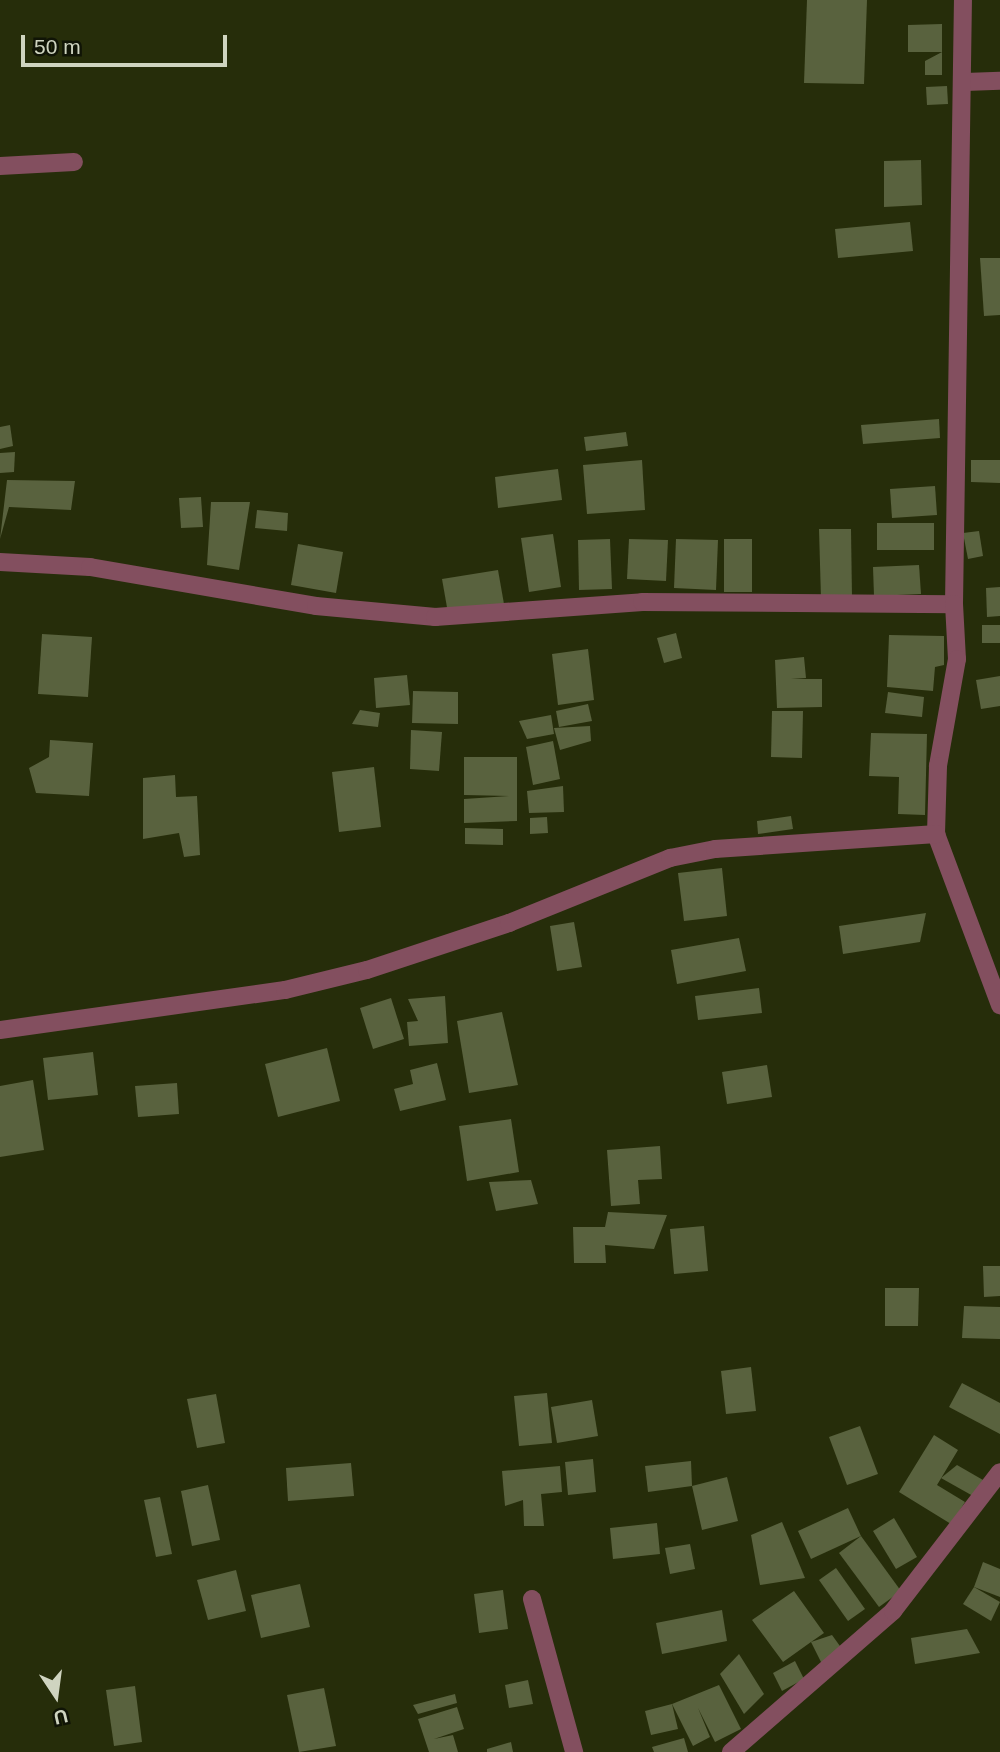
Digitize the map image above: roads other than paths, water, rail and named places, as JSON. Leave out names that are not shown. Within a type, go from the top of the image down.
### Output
[{"type":"street","points":[[963,0],[965,82],[954,604],[957,659],[938,766],[936,834],[1000,1005]]},
{"type":"street","points":[[965,82],[1000,81]]},
{"type":"street","points":[[0,166],[74,162]]},
{"type":"street","points":[[0,562],[90,567],[316,606],[435,617],[642,602],[954,604]]},
{"type":"street","points":[[0,1030],[285,990],[367,970],[692,853],[936,834]]},
{"type":"street","points":[[731,1752],[894,1611],[1000,1472]]},
{"type":"street","points":[[532,1599],[574,1752]]}]
